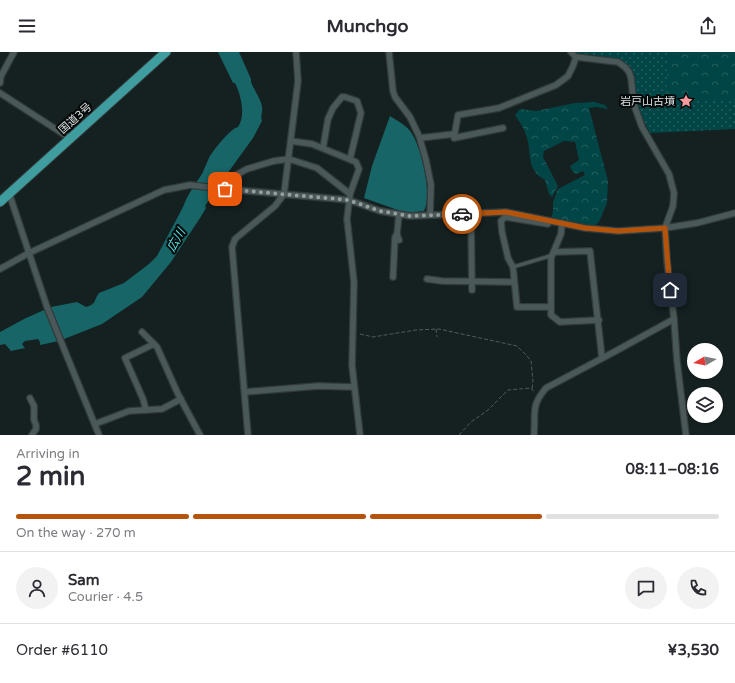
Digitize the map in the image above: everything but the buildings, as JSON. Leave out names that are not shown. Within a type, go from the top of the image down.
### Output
[{"type":"highway","name":"国道3号","points":[[0,202],[166,52]]},
{"type":"street","points":[[0,83],[14,52]]},
{"type":"street","points":[[248,435],[232,247],[235,239],[275,206],[284,194],[298,81],[296,52]]},
{"type":"street","points":[[389,52],[395,97],[410,118],[420,138],[431,185],[430,215]]},
{"type":"street","points":[[571,52],[576,57],[618,62],[625,67],[631,78],[634,105],[642,127],[669,174],[674,193],[673,206],[665,228],[667,261],[674,319],[676,361],[686,435]]},
{"type":"street","points":[[503,128],[454,138],[458,115],[499,108],[556,85],[568,76],[576,57]]},
{"type":"street","points":[[0,93],[71,139]]},
{"type":"street","points":[[323,148],[328,119],[333,108],[342,97],[355,100],[357,101],[361,113],[350,159]]},
{"type":"street","points":[[420,138],[454,134]]},
{"type":"street","points":[[291,141],[312,144],[323,148],[356,162],[360,169],[349,197],[348,227],[354,282],[352,365],[360,435]]},
{"type":"street","points":[[223,189],[231,178],[247,169],[274,161],[289,159],[317,168],[349,197],[380,211],[410,216],[506,212],[585,228],[618,231],[665,228],[697,223],[735,213]]},
{"type":"street","points":[[0,269],[29,253],[164,190],[190,185],[284,194],[349,197]]},
{"type":"street","points":[[9,193],[47,307],[100,435]]},
{"type":"street","points":[[393,276],[395,237],[398,237],[399,214]]},
{"type":"street","points":[[471,214],[472,290]]},
{"type":"street","points":[[549,221],[548,224],[505,217],[501,221],[508,258],[513,267],[517,307],[550,307]]},
{"type":"street","points":[[562,223],[561,234],[551,258],[551,315],[560,322],[599,320]]},
{"type":"street","points":[[553,253],[590,251],[599,320],[602,358]]},
{"type":"street","points":[[427,279],[442,281],[514,282]]},
{"type":"street","points":[[534,435],[534,409],[538,397],[546,388],[674,319]]},
{"type":"street","points":[[142,332],[157,346],[181,399],[200,435]]},
{"type":"street","points":[[146,410],[143,399],[125,358],[154,344]]},
{"type":"street","points":[[245,392],[318,386],[354,387]]},
{"type":"street","points":[[30,398],[34,406],[34,420],[36,425],[36,429],[32,435]]},
{"type":"street","points":[[95,424],[129,411],[162,409],[181,399]]},
{"type":"lane","points":[[513,267],[553,253]]},
{"type":"path","points":[[436,329],[437,337]]},
{"type":"path","points":[[353,333],[373,337],[416,330],[436,329],[521,348],[528,356],[532,366],[532,390]]},
{"type":"path","points":[[459,435],[471,422],[488,410],[508,390],[531,388],[538,397]]},
{"type":"green space","name":"岩戸山古墳","points":[[575,52],[735,52],[735,129],[650,133],[638,110],[633,73],[630,67],[619,59],[578,54]]},
{"type":"green space","points":[[669,52],[735,52],[735,100],[668,100],[666,95]]},
{"type":"green space","points":[[594,102],[605,105],[608,109],[596,107],[589,108],[608,181],[607,203],[599,222],[594,226],[551,219],[553,202],[558,189],[585,175],[583,171],[576,174],[572,171],[570,166],[579,160],[575,142],[564,141],[544,151],[543,157],[558,186],[552,197],[549,194],[545,180],[539,176],[532,167],[526,135],[515,115],[520,109],[536,111],[575,103]]},
{"type":"water","name":"広川","points":[[218,52],[239,52],[261,104],[262,121],[253,138],[205,206],[206,208],[200,218],[171,262],[142,297],[102,324],[59,341],[40,345],[38,339],[25,341],[22,344],[25,348],[11,351],[5,344],[0,345],[0,332],[51,307],[77,302],[86,307],[89,306],[93,303],[99,293],[124,283],[157,256],[187,197],[203,172],[211,154],[227,135],[238,127],[242,117],[242,105],[239,93]]},
{"type":"water","points":[[390,116],[408,129],[414,138],[422,158],[427,194],[424,211],[406,213],[364,198],[372,166]]},
{"type":"way so far","points":[[225,189],[348,200],[380,211],[410,216],[462,214]]},
{"type":"place","name":"岩戸山古墳","points":[[686,101]]},
{"type":"route","points":[[462,214],[506,212],[585,228],[618,231],[665,228],[670,290]]}]
